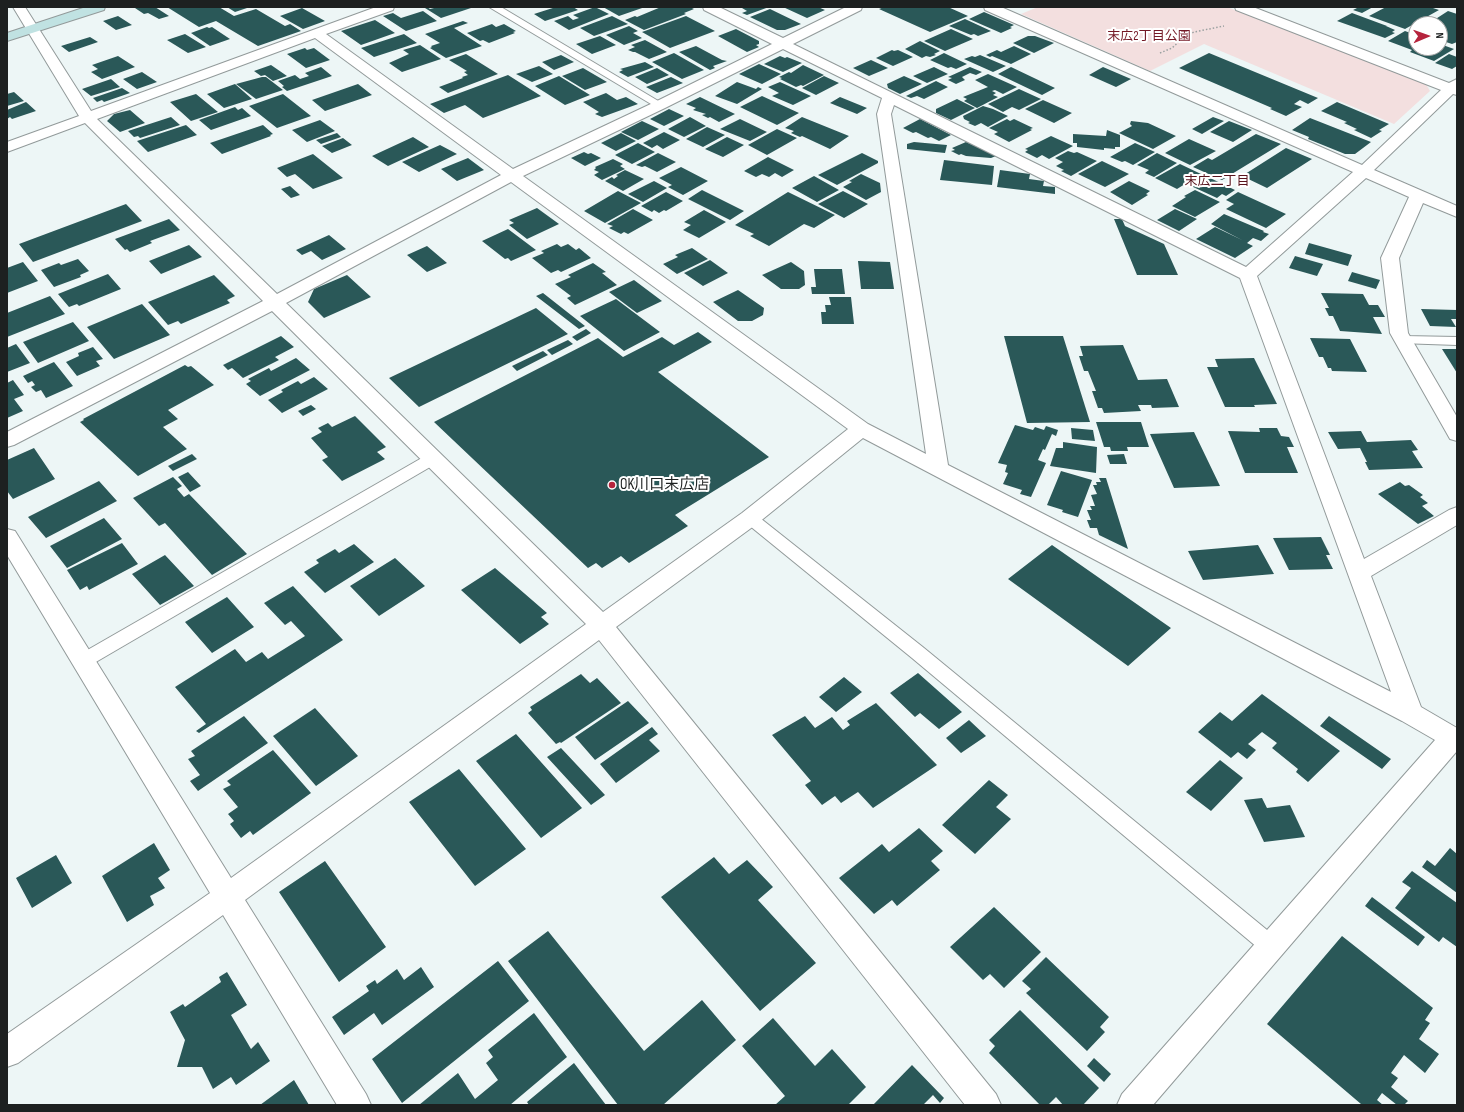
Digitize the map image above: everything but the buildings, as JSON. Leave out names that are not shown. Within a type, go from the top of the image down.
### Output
[{"type":"main road","points":[[7,37],[99,7]]},
{"type":"street","points":[[19,7],[87,117],[273,303],[601,625],[985,1105]]},
{"type":"street","points":[[7,147],[388,7]]},
{"type":"street","points":[[709,7],[889,98],[1248,275],[1293,400],[1359,572],[1411,714]]},
{"type":"street","points":[[7,440],[273,303],[513,175],[660,105],[856,7]]},
{"type":"street","points":[[990,7],[1365,170],[1457,212]]},
{"type":"street","points":[[1241,7],[1455,88],[1248,275]]},
{"type":"street","points":[[316,33],[861,429],[1411,714],[1455,739],[1271,946],[1133,1105]]},
{"type":"street","points":[[889,98],[884,114],[938,468]]},
{"type":"street","points":[[1418,194],[1390,258],[1399,333],[1457,434]]},
{"type":"street","points":[[7,1052],[228,896],[750,518],[861,429]]},
{"type":"street","points":[[1359,572],[1457,515]]},
{"type":"street","points":[[7,537],[355,1105]]},
{"type":"lane","points":[[494,7],[660,105]]},
{"type":"lane","points":[[1404,340],[1457,341]]},
{"type":"lane","points":[[83,661],[432,459]]},
{"type":"lane","points":[[750,518],[924,658],[1271,946]]},
{"type":"path","points":[[1116,61],[1156,55],[1172,48],[1183,38],[1194,32],[1242,23],[1255,12]]},
{"type":"green space","name":"末広2丁目公園","points":[[1038,7],[1227,7],[1426,84],[1430,91],[1394,124],[1204,44],[1150,71],[1021,14]]},
{"type":"place","name":"OK川口末広店","points":[[612,485]]},
{"type":"district","name":"末広二丁目","points":[[1217,182]]}]
